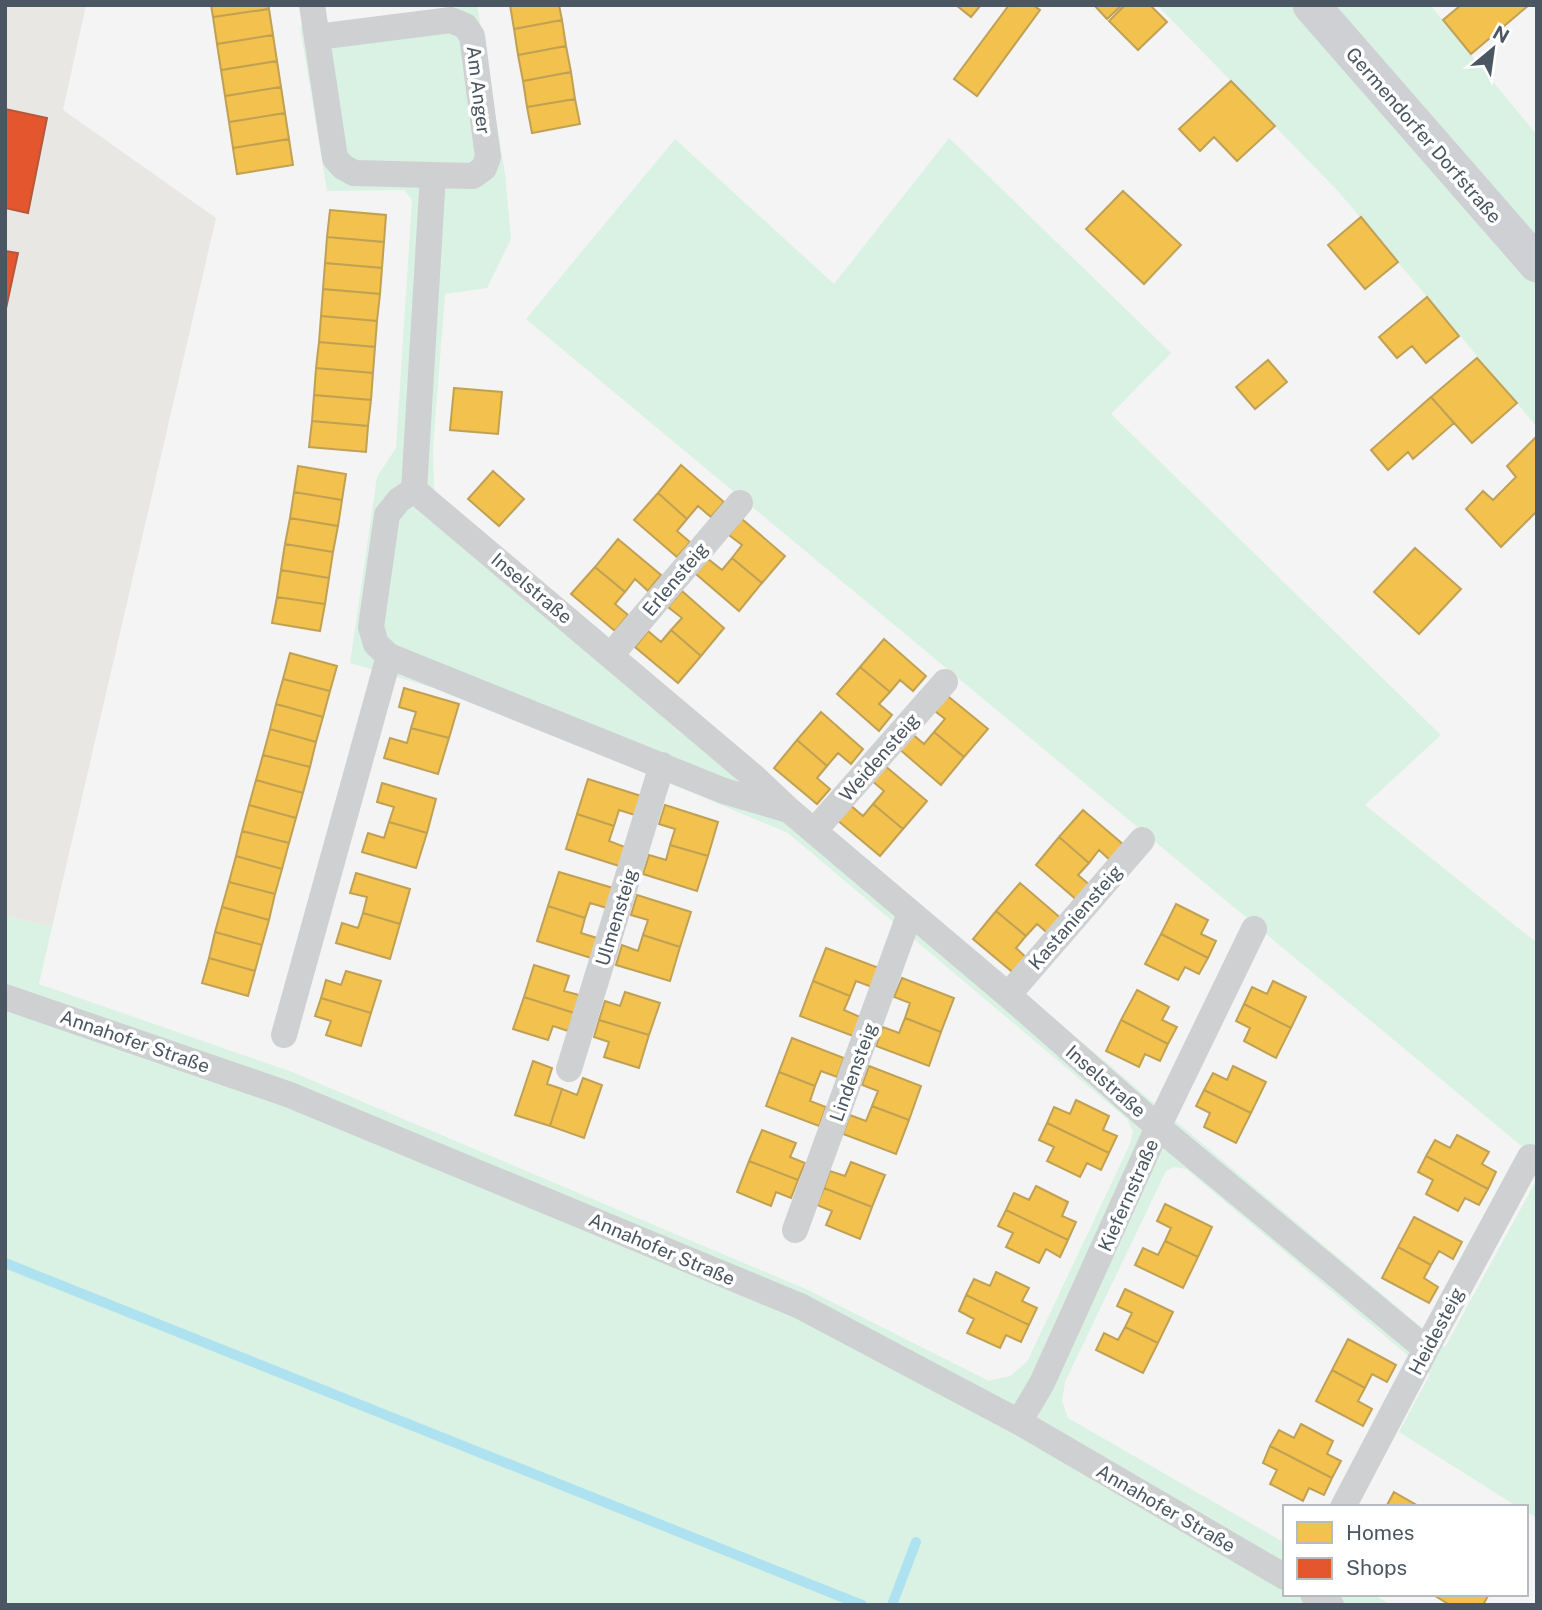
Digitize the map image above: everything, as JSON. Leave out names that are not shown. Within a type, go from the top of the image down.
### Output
[{"type":"main road","name":"Germendorfer Dorfstraße","points":[[1311,5],[1537,264]]},
{"type":"street","name":"Am Anger","points":[[312,5],[335,158],[343,167],[354,173],[473,176],[484,169],[488,157],[472,36],[465,26],[451,20],[317,37]]},
{"type":"street","points":[[284,1035],[389,656],[376,644],[371,627],[387,515],[399,500],[414,489],[433,175]]},
{"type":"street","name":"Inselstraße","points":[[414,489],[754,777],[1158,1127],[1426,1349]]},
{"type":"street","name":"Erlensteig","points":[[611,655],[740,503]]},
{"type":"street","name":"Inselstraße","points":[[389,656],[724,791],[789,810]]},
{"type":"street","name":"Weidensteig","points":[[814,831],[945,682]]},
{"type":"street","name":"Ulmensteig","points":[[569,1069],[662,765]]},
{"type":"street","name":"Kastaniensteig","points":[[1008,995],[1142,840]]},
{"type":"street","name":"Lindensteig","points":[[795,1230],[910,913]]},
{"type":"street","name":"Kiefernstraße","points":[[1019,1422],[1042,1383],[1158,1127],[1254,929]]},
{"type":"street","name":"Annahofer Straße","points":[[5,997],[290,1094],[800,1306],[1019,1422],[1283,1576]]},
{"type":"street","name":"Heidesteig","points":[[1344,1505],[1531,1157]]},
{"type":"shaded area","points":[[5,5],[86,5],[63,110],[216,218],[52,927],[5,916]]},
{"type":"green space","points":[[477,5],[505,174],[511,239],[487,288],[445,294],[433,447],[434,492],[1445,1347],[1537,1179],[1537,1518],[1528,1513],[1528,1505],[1515,1505],[1399,1432],[1430,1374],[1186,1169],[1175,1167],[1166,1171],[1065,1382],[1062,1401],[1068,1418],[1283,1542],[1283,1596],[1376,1596],[1391,1605],[5,1605],[5,916],[52,927],[39,984],[292,1072],[808,1290],[989,1381],[1010,1376],[1027,1362],[1130,1144],[1133,1131],[1127,1119],[788,833],[464,697],[350,663],[377,477],[396,448],[412,200],[404,190],[327,191],[300,27]]},
{"type":"green space","points":[[1157,5],[1430,5],[1537,135],[1537,427],[1337,190]]},
{"type":"green space","points":[[949,138],[1171,353],[1111,414],[1441,735],[1365,805],[1537,943],[1537,1159],[526,319],[675,139],[834,284]]},
{"type":"building: Homes","points":[[211,5],[268,5],[269,9],[213,17]]},
{"type":"building: Homes","points":[[510,5],[559,5],[562,20],[514,29]]},
{"type":"building: Homes","points":[[956,5],[981,5],[971,17]]},
{"type":"building: Homes","points":[[1009,5],[1033,5],[1040,10],[977,96],[954,79]]},
{"type":"building: Homes","points":[[1094,5],[1122,5],[1107,19]]},
{"type":"building: Homes","points":[[1125,5],[1150,5],[1167,22],[1138,50],[1109,21]]},
{"type":"building: Homes","points":[[1461,5],[1529,5],[1471,54],[1443,20]]},
{"type":"building: Homes","points":[[269,9],[273,35],[217,44],[213,17]]},
{"type":"building: Homes","points":[[562,20],[566,46],[518,55],[514,29]]},
{"type":"building: Homes","points":[[273,35],[277,61],[221,70],[217,44]]},
{"type":"building: Homes","points":[[566,46],[571,72],[523,81],[518,55]]},
{"type":"building: Homes","points":[[277,61],[281,87],[225,96],[221,70]]},
{"type":"building: Homes","points":[[571,72],[575,99],[527,107],[523,81]]},
{"type":"building: Homes","points":[[1231,81],[1275,126],[1237,161],[1214,137],[1200,151],[1179,129]]},
{"type":"building: Homes","points":[[281,87],[285,113],[229,122],[225,96]]},
{"type":"building: Homes","points":[[575,99],[580,124],[532,133],[527,107]]},
{"type":"building: Homes","points":[[285,113],[289,139],[233,148],[229,122]]},
{"type":"building: Homes","points":[[289,139],[293,165],[237,174],[233,148]]},
{"type":"building: Homes","points":[[1123,191],[1181,245],[1144,284],[1086,229]]},
{"type":"building: Homes","points":[[330,210],[386,215],[384,242],[327,237]]},
{"type":"building: Homes","points":[[1361,217],[1398,262],[1365,289],[1328,245]]},
{"type":"building: Homes","points":[[327,237],[384,242],[382,268],[325,263]]},
{"type":"building: Homes","points":[[325,263],[382,268],[380,294],[323,289]]},
{"type":"building: Homes","points":[[323,289],[380,294],[377,321],[321,316]]},
{"type":"building: Homes","points":[[1427,297],[1459,336],[1426,363],[1412,346],[1397,358],[1379,337]]},
{"type":"building: Homes","points":[[321,316],[377,321],[375,347],[319,342]]},
{"type":"building: Homes","points":[[319,342],[375,347],[373,373],[316,368]]},
{"type":"building: Homes","points":[[1477,358],[1517,403],[1472,443],[1431,397]]},
{"type":"building: Homes","points":[[1268,360],[1287,382],[1255,409],[1236,387]]},
{"type":"building: Homes","points":[[316,368],[373,373],[371,400],[314,395]]},
{"type":"building: Homes","points":[[454,388],[502,392],[498,434],[450,430]]},
{"type":"building: Homes","points":[[314,395],[371,400],[368,426],[312,421]]},
{"type":"building: Homes","points":[[1431,397],[1454,423],[1413,459],[1408,452],[1388,470],[1371,450]]},
{"type":"building: Homes","points":[[312,421],[368,426],[366,452],[309,447]]},
{"type":"building: Homes","points":[[1537,436],[1537,511],[1501,547],[1466,509],[1483,491],[1493,500],[1516,477],[1507,466]]},
{"type":"building: Homes","points":[[681,465],[724,502],[711,517],[698,506],[687,519],[658,493]]},
{"type":"building: Homes","points":[[298,466],[346,474],[342,500],[294,492]]},
{"type":"building: Homes","points":[[493,471],[524,499],[499,526],[468,499]]},
{"type":"building: Homes","points":[[294,492],[342,500],[338,526],[290,518]]},
{"type":"building: Homes","points":[[658,493],[687,519],[677,531],[690,542],[677,557],[634,520]]},
{"type":"building: Homes","points":[[290,518],[338,526],[333,552],[285,544]]},
{"type":"building: Homes","points":[[742,519],[785,556],[762,583],[732,558],[742,545],[729,535]]},
{"type":"building: Homes","points":[[618,539],[661,575],[648,591],[635,579],[625,592],[595,567]]},
{"type":"building: Homes","points":[[285,544],[333,552],[329,578],[281,570]]},
{"type":"building: Homes","points":[[1415,548],[1461,589],[1419,634],[1374,592]]},
{"type":"building: Homes","points":[[732,558],[762,583],[739,611],[696,574],[708,559],[722,570]]},
{"type":"building: Homes","points":[[595,567],[625,592],[615,604],[628,615],[615,631],[571,594]]},
{"type":"building: Homes","points":[[281,570],[329,578],[325,604],[277,597]]},
{"type":"building: Homes","points":[[682,591],[724,628],[701,656],[671,630],[682,618],[668,607]]},
{"type":"building: Homes","points":[[277,597],[325,604],[320,631],[272,623]]},
{"type":"building: Homes","points":[[671,630],[701,656],[678,683],[635,647],[648,631],[661,642]]},
{"type":"building: Homes","points":[[884,639],[926,676],[913,691],[900,680],[890,692],[860,667]]},
{"type":"building: Homes","points":[[290,653],[337,666],[330,691],[283,679]]},
{"type":"building: Homes","points":[[860,667],[890,692],[879,704],[892,715],[879,731],[837,694]]},
{"type":"building: Homes","points":[[283,679],[330,691],[323,717],[276,704]]},
{"type":"building: Homes","points":[[404,688],[459,704],[449,738],[411,728],[416,712],[399,707]]},
{"type":"building: Homes","points":[[944,693],[988,729],[964,757],[934,732],[945,719],[931,708]]},
{"type":"building: Homes","points":[[276,704],[323,717],[316,742],[270,729]]},
{"type":"building: Homes","points":[[821,712],[863,749],[851,764],[838,753],[827,766],[797,740]]},
{"type":"building: Homes","points":[[411,728],[449,738],[438,774],[384,758],[390,738],[407,743]]},
{"type":"building: Homes","points":[[270,729],[316,742],[310,767],[263,755]]},
{"type":"building: Homes","points":[[934,732],[964,757],[941,785],[898,748],[911,733],[924,744]]},
{"type":"building: Homes","points":[[797,740],[827,766],[817,778],[830,789],[817,804],[774,768]]},
{"type":"building: Homes","points":[[263,755],[310,767],[303,793],[256,780]]},
{"type":"building: Homes","points":[[884,765],[927,801],[903,829],[873,804],[884,791],[871,780]]},
{"type":"building: Homes","points":[[588,779],[641,796],[635,815],[619,810],[614,826],[577,814]]},
{"type":"building: Homes","points":[[256,780],[303,793],[296,818],[249,805]]},
{"type":"building: Homes","points":[[382,783],[436,799],[427,833],[389,822],[394,807],[377,802]]},
{"type":"building: Homes","points":[[873,804],[903,829],[880,856],[837,820],[850,805],[863,816]]},
{"type":"building: Homes","points":[[249,805],[296,818],[289,843],[242,831]]},
{"type":"building: Homes","points":[[665,805],[718,822],[708,856],[670,845],[675,829],[659,824]]},
{"type":"building: Homes","points":[[1083,810],[1125,846],[1112,862],[1099,850],[1089,863],[1059,837]]},
{"type":"building: Homes","points":[[577,814],[614,826],[609,841],[625,847],[619,866],[566,849]]},
{"type":"building: Homes","points":[[389,822],[427,833],[416,868],[362,852],[368,833],[384,838]]},
{"type":"building: Homes","points":[[242,831],[289,843],[282,869],[236,856]]},
{"type":"building: Homes","points":[[1059,837],[1089,863],[1078,875],[1091,886],[1078,901],[1036,865]]},
{"type":"building: Homes","points":[[670,845],[708,856],[697,891],[643,874],[649,855],[666,860]]},
{"type":"building: Homes","points":[[236,856],[282,869],[275,894],[229,882]]},
{"type":"building: Homes","points":[[559,872],[613,888],[607,908],[590,903],[585,918],[548,906]]},
{"type":"building: Homes","points":[[356,873],[410,889],[400,924],[363,913],[367,897],[350,893]]},
{"type":"building: Homes","points":[[229,882],[275,894],[269,920],[222,907]]},
{"type":"building: Homes","points":[[1020,883],[1063,920],[1050,935],[1037,924],[1026,936],[996,911]]},
{"type":"building: Homes","points":[[637,895],[691,912],[680,947],[643,935],[648,920],[631,915]]},
{"type":"building: Homes","points":[[1176,904],[1208,920],[1201,934],[1216,941],[1208,958],[1161,934]]},
{"type":"building: Homes","points":[[548,906],[585,918],[581,933],[597,938],[591,958],[537,941]]},
{"type":"building: Homes","points":[[222,907],[269,920],[262,945],[215,932]]},
{"type":"building: Homes","points":[[996,911],[1026,936],[1016,948],[1029,960],[1016,975],[973,939]]},
{"type":"building: Homes","points":[[363,913],[400,924],[390,959],[336,943],[342,923],[358,928]]},
{"type":"building: Homes","points":[[215,932],[262,945],[255,971],[209,958]]},
{"type":"building: Homes","points":[[1161,934],[1208,958],[1199,974],[1185,967],[1178,980],[1145,964]]},
{"type":"building: Homes","points":[[643,935],[680,947],[670,981],[616,965],[622,945],[638,951]]},
{"type":"building: Homes","points":[[826,948],[879,968],[872,987],[856,981],[850,996],[813,981]]},
{"type":"building: Homes","points":[[209,958],[255,971],[248,996],[202,983]]},
{"type":"building: Homes","points":[[534,965],[569,976],[564,991],[579,995],[574,1013],[524,997]]},
{"type":"building: Homes","points":[[346,971],[381,981],[371,1013],[321,998],[326,980],[341,985]]},
{"type":"building: Homes","points":[[902,978],[954,998],[941,1032],[905,1018],[910,1003],[894,997]]},
{"type":"building: Homes","points":[[813,981],[850,996],[844,1010],[860,1017],[853,1036],[800,1016]]},
{"type":"building: Homes","points":[[1273,981],[1306,997],[1291,1028],[1244,1004],[1252,987],[1267,994]]},
{"type":"building: Homes","points":[[1137,990],[1169,1007],[1162,1020],[1177,1027],[1168,1044],[1121,1020]]},
{"type":"building: Homes","points":[[625,992],[660,1003],[649,1035],[599,1020],[605,1001],[620,1006]]},
{"type":"building: Homes","points":[[524,997],[574,1013],[568,1031],[553,1026],[548,1040],[513,1029]]},
{"type":"building: Homes","points":[[321,998],[371,1013],[361,1046],[326,1035],[331,1021],[315,1016]]},
{"type":"building: Homes","points":[[1244,1004],[1291,1028],[1276,1058],[1244,1041],[1250,1028],[1236,1021]]},
{"type":"building: Homes","points":[[905,1018],[941,1032],[929,1066],[876,1046],[883,1027],[899,1033]]},
{"type":"building: Homes","points":[[599,1020],[649,1035],[639,1068],[604,1057],[609,1042],[594,1037]]},
{"type":"building: Homes","points":[[1121,1020],[1168,1044],[1160,1061],[1145,1054],[1139,1067],[1106,1051]]},
{"type":"building: Homes","points":[[792,1038],[844,1058],[837,1077],[821,1071],[815,1086],[779,1072]]},
{"type":"building: Homes","points":[[533,1061],[552,1068],[547,1084],[562,1089],[550,1126],[515,1115]]},
{"type":"building: Homes","points":[[869,1066],[921,1086],[909,1120],[872,1106],[878,1091],[862,1085]]},
{"type":"building: Homes","points":[[1233,1066],[1266,1082],[1251,1113],[1204,1090],[1213,1073],[1227,1080]]},
{"type":"building: Homes","points":[[779,1072],[815,1086],[810,1101],[826,1107],[819,1126],[766,1106]]},
{"type":"building: Homes","points":[[583,1078],[602,1085],[584,1138],[550,1126],[562,1089],[577,1095]]},
{"type":"building: Homes","points":[[1204,1090],[1251,1113],[1236,1143],[1204,1127],[1210,1113],[1196,1106]]},
{"type":"building: Homes","points":[[1076,1100],[1109,1116],[1103,1130],[1117,1136],[1109,1153],[1047,1123],[1054,1107],[1070,1114]]},
{"type":"building: Homes","points":[[872,1106],[909,1120],[896,1154],[843,1134],[850,1115],[866,1121]]},
{"type":"building: Homes","points":[[1047,1123],[1109,1153],[1101,1170],[1087,1163],[1080,1177],[1047,1161],[1054,1147],[1039,1140]]},
{"type":"building: Homes","points":[[762,1130],[796,1143],[790,1157],[805,1163],[798,1180],[749,1161]]},
{"type":"building: Homes","points":[[1457,1135],[1489,1152],[1482,1164],[1496,1172],[1488,1189],[1426,1156],[1435,1140],[1450,1148]]},
{"type":"building: Homes","points":[[1426,1156],[1488,1189],[1479,1205],[1465,1198],[1458,1211],[1426,1194],[1433,1180],[1418,1172]]},
{"type":"building: Homes","points":[[749,1161],[798,1180],[791,1198],[776,1192],[771,1206],[737,1192]]},
{"type":"building: Homes","points":[[851,1162],[885,1175],[872,1207],[824,1188],[830,1171],[845,1176]]},
{"type":"building: Homes","points":[[1036,1186],[1068,1202],[1062,1216],[1076,1222],[1068,1240],[1006,1210],[1014,1193],[1029,1200]]},
{"type":"building: Homes","points":[[824,1188],[872,1207],[860,1239],[826,1225],[832,1211],[817,1205]]},
{"type":"building: Homes","points":[[1165,1204],[1212,1227],[1198,1257],[1165,1241],[1171,1228],[1157,1221]]},
{"type":"building: Homes","points":[[1006,1210],[1068,1240],[1060,1257],[1046,1249],[1039,1263],[1006,1247],[1013,1233],[998,1226]]},
{"type":"building: Homes","points":[[1414,1217],[1462,1242],[1453,1259],[1439,1251],[1431,1265],[1398,1247]]},
{"type":"building: Homes","points":[[1165,1241],[1198,1257],[1183,1288],[1135,1265],[1143,1248],[1158,1255]]},
{"type":"building: Homes","points":[[1398,1247],[1431,1265],[1424,1278],[1438,1287],[1429,1303],[1382,1278]]},
{"type":"building: Homes","points":[[996,1272],[1029,1288],[1022,1301],[1037,1308],[1029,1325],[966,1295],[974,1279],[990,1286]]},
{"type":"building: Homes","points":[[1125,1289],[1173,1312],[1158,1343],[1125,1327],[1132,1313],[1117,1306]]},
{"type":"building: Homes","points":[[966,1295],[1029,1325],[1021,1342],[1006,1335],[1000,1348],[967,1333],[974,1319],[959,1311]]},
{"type":"building: Homes","points":[[1125,1327],[1158,1343],[1143,1373],[1096,1350],[1104,1333],[1118,1340]]},
{"type":"building: Homes","points":[[1348,1339],[1396,1365],[1387,1382],[1372,1374],[1365,1388],[1332,1370]]},
{"type":"building: Homes","points":[[1332,1370],[1365,1388],[1358,1401],[1372,1409],[1363,1426],[1316,1401]]},
{"type":"building: Homes","points":[[1301,1424],[1333,1441],[1327,1454],[1341,1461],[1332,1478],[1270,1446],[1279,1430],[1294,1438]]},
{"type":"building: Homes","points":[[1270,1446],[1332,1478],[1324,1495],[1309,1488],[1303,1501],[1270,1484],[1277,1470],[1263,1463]]},
{"type":"building: Homes","points":[[1394,1492],[1417,1505],[1387,1505]]},
{"type":"building: Homes","points":[[1435,1596],[1488,1596],[1483,1605],[1450,1605]]},
{"type":"building: Shops","points":[[5,109],[47,118],[28,213],[5,208]]},
{"type":"building: Shops","points":[[5,251],[18,253],[5,313]]},
{"type":"waterway","points":[[5,1263],[862,1605]]},
{"type":"waterway","points":[[892,1605],[916,1542]]}]
